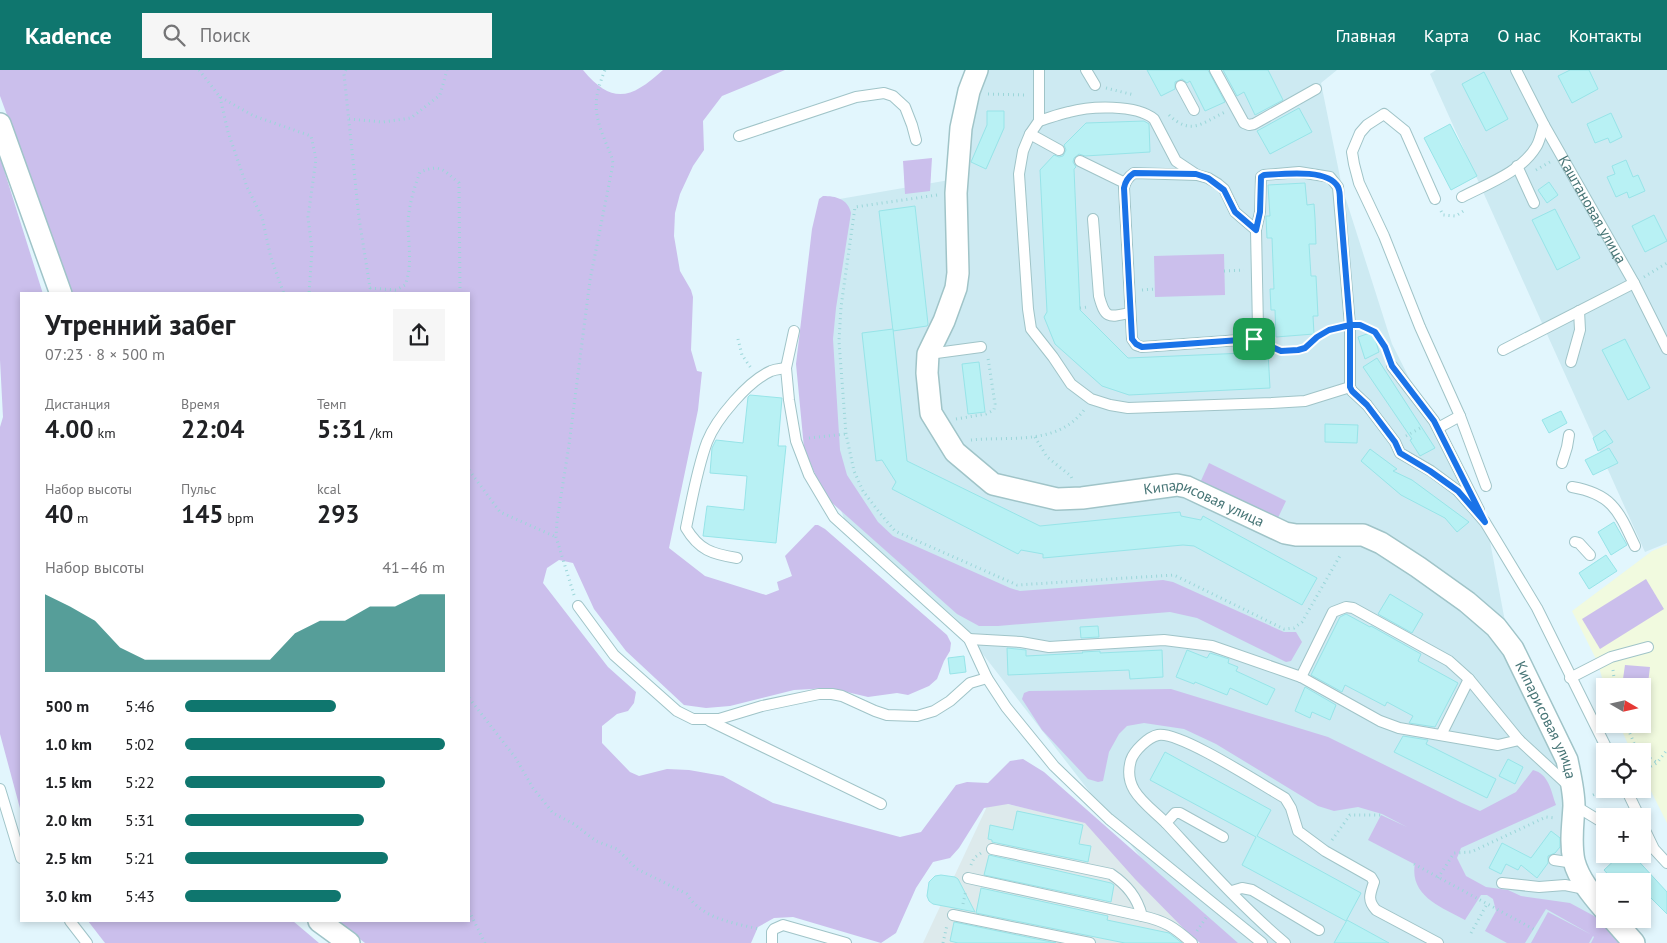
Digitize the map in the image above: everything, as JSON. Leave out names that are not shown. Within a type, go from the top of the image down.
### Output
[{"type":"street","points":[[968,93],[977,70]]},
{"type":"street","name":"Кипарисовая улица","points":[[968,93],[961,128],[956,192],[958,273],[956,288],[944,321],[928,354],[927,373],[931,413],[955,452],[993,484],[1024,492],[1057,499],[1082,498],[1178,485],[1187,487],[1284,533],[1363,535],[1381,543],[1418,567],[1467,602],[1496,627],[1513,649],[1566,760],[1573,804],[1572,852],[1564,861],[1596,899]]},
{"type":"street","points":[[0,124],[60,292]]},
{"type":"street","points":[[320,922],[348,943]]},
{"type":"street","points":[[1621,928],[1634,943]]},
{"type":"lane","points":[[1039,70],[1039,122]]},
{"type":"lane","points":[[1086,70],[1095,85]]},
{"type":"lane","points":[[1215,70],[1244,123],[1249,125],[1316,89]]},
{"type":"lane","name":"Каштановая улица","points":[[1516,70],[1544,125],[1634,283],[1667,349]]},
{"type":"lane","points":[[1181,86],[1194,110]]},
{"type":"lane","points":[[739,136],[856,97],[884,93],[893,96],[905,107],[916,140]]},
{"type":"lane","points":[[1256,230],[1235,212],[1224,190],[1218,184],[1196,174],[1176,161],[1154,118],[1140,111],[1122,108],[1070,111],[1039,122],[1030,134],[1023,151],[1019,174],[1031,329],[1071,384],[1091,399],[1128,408],[1272,403],[1306,401],[1350,387]]},
{"type":"lane","points":[[1435,199],[1404,131],[1384,114],[1367,125],[1355,141],[1352,152],[1359,183],[1384,236],[1420,327],[1460,416],[1486,486]]},
{"type":"lane","points":[[1462,197],[1528,158],[1537,145],[1544,125]]},
{"type":"lane","points":[[1030,134],[1059,150]]},
{"type":"lane","points":[[1080,161],[1125,183]]},
{"type":"lane","points":[[1517,166],[1534,203]]},
{"type":"lane","points":[[1196,174],[1134,173],[1125,183],[1130,313],[1132,339],[1136,344],[1142,347],[1254,339],[1258,328],[1256,230],[1260,212],[1261,177],[1264,175],[1299,172],[1330,178],[1338,187],[1340,202],[1350,325],[1350,387],[1367,405],[1395,442],[1400,453],[1458,491],[1485,522]]},
{"type":"lane","points":[[1093,219],[1099,296],[1102,306],[1105,313],[1114,317],[1130,313]]},
{"type":"lane","points":[[1503,350],[1634,283]]},
{"type":"lane","points":[[1571,362],[1580,330],[1579,311]]},
{"type":"lane","points":[[794,331],[786,368],[796,441],[809,475],[834,517],[969,639],[987,678],[1006,707],[1054,766],[1109,819],[1262,943]]},
{"type":"lane","points":[[928,354],[981,347]]},
{"type":"lane","points":[[1392,366],[1436,424],[1485,522],[1537,608],[1604,743]]},
{"type":"lane","points":[[737,558],[723,556],[705,549],[694,541],[686,528],[696,480],[708,440],[730,406],[760,377],[772,371],[786,368]]},
{"type":"lane","points":[[1436,424],[1460,416]]},
{"type":"lane","points":[[1562,463],[1569,435]]},
{"type":"lane","points":[[1572,487],[1591,490],[1610,504],[1621,515],[1635,546]]},
{"type":"lane","points":[[1575,542],[1579,543],[1590,555]]},
{"type":"lane","points":[[578,606],[614,655],[657,695],[677,711],[693,719],[719,719],[762,706],[819,694],[842,696],[887,715],[917,716],[934,711],[950,701],[970,683],[987,678]]},
{"type":"lane","points":[[1301,677],[1334,612],[1346,607],[1360,610],[1441,657],[1469,679],[1573,804],[1596,818]]},
{"type":"lane","points":[[969,639],[1022,642],[1050,647],[1134,641],[1184,642],[1212,646],[1301,677],[1380,720],[1399,728],[1498,745],[1519,740]]},
{"type":"lane","points":[[1570,678],[1611,657],[1648,647]]},
{"type":"lane","points":[[1441,735],[1469,679]]},
{"type":"lane","points":[[707,719],[881,804]]},
{"type":"lane","points":[[1285,943],[1254,917],[1232,891],[1135,793],[1129,779],[1129,768],[1133,755],[1140,746],[1157,735],[1171,736],[1189,742],[1285,798],[1291,808],[1298,831],[1325,851],[1371,877],[1374,882],[1369,897],[1371,904],[1376,910],[1438,943]]},
{"type":"lane","points":[[0,789],[20,855]]},
{"type":"lane","points":[[1166,823],[1175,813],[1180,813],[1223,837]]},
{"type":"lane","points":[[1651,843],[1654,849],[1667,863]]},
{"type":"lane","points":[[992,849],[1111,874],[1127,886],[1136,899],[1142,916]]},
{"type":"lane","points":[[968,878],[1159,920],[1171,925],[1189,941]]},
{"type":"lane","points":[[1502,883],[1540,887],[1564,885],[1588,890]]},
{"type":"lane","points":[[1232,891],[1242,888],[1252,890],[1319,930]]},
{"type":"lane","points":[[953,916],[1090,943]]},
{"type":"lane","points":[[1239,923],[1254,917]]},
{"type":"lane","points":[[71,922],[87,943]]},
{"type":"lane","points":[[772,938],[774,929],[783,926],[806,930],[846,943]]},
{"type":"path","points":[[200,70],[220,96],[254,116],[311,136],[316,159],[308,217],[312,250],[309,292]]},
{"type":"path","points":[[346,70],[344,74],[359,218],[371,292]]},
{"type":"path","points":[[349,119],[383,122],[411,118],[440,95],[447,70]]},
{"type":"path","points":[[578,606],[556,537],[590,280],[613,164],[612,156],[603,137],[596,109],[596,92],[605,70]]},
{"type":"path","points":[[968,93],[1040,96]]},
{"type":"path","points":[[220,96],[228,132],[247,187],[262,217],[271,258],[283,292]]},
{"type":"path","points":[[1194,127],[1224,112]]},
{"type":"path","points":[[1529,174],[1562,156]]},
{"type":"path","points":[[370,288],[396,290],[405,285],[409,262],[408,220],[413,191],[420,172],[433,167],[442,169],[458,183],[460,292]]},
{"type":"path","points":[[855,208],[956,192]]},
{"type":"path","points":[[1634,283],[1667,264]]},
{"type":"path","points":[[1224,271],[1258,269]]},
{"type":"path","points":[[1254,339],[1281,351],[1298,350],[1305,348],[1317,337],[1329,330],[1350,325],[1360,325],[1375,332],[1385,347],[1392,366]]},
{"type":"path","points":[[738,339],[742,356],[760,377]]},
{"type":"path","points":[[936,422],[977,416],[994,410],[995,404],[986,349],[981,347]]},
{"type":"path","points":[[975,440],[1035,437],[1053,433],[1079,416],[1091,399]]},
{"type":"path","points":[[1395,442],[1436,424]]},
{"type":"path","points":[[819,437],[846,434]]},
{"type":"path","points":[[1035,437],[1047,457],[1071,476]]},
{"type":"path","points":[[470,471],[500,512],[556,537]]},
{"type":"path","points":[[1237,605],[1284,629],[1294,628],[1302,622],[1349,539],[1354,534]]},
{"type":"path","points":[[470,699],[515,758],[533,788],[553,812],[574,824],[596,841],[617,849],[637,869],[687,894],[692,901],[716,918],[772,938]]},
{"type":"path","points":[[1651,766],[1657,763],[1667,750]]},
{"type":"path","points":[[1651,759],[1657,763]]},
{"type":"path","points":[[1438,878],[1456,851],[1471,852],[1573,804]]},
{"type":"path","points":[[1339,831],[1350,815],[1381,815]]},
{"type":"path","points":[[1414,864],[1537,931]]},
{"type":"path","points":[[1189,941],[1200,929],[1215,904]]},
{"type":"path","points":[[1471,933],[1487,904]]},
{"type":"path","points":[[470,913],[485,943]]},
{"type":"shaded area","points":[[0,70],[583,70],[604,89],[613,93],[623,94],[642,87],[663,70],[785,70],[722,96],[703,121],[704,150],[693,166],[680,194],[675,213],[674,236],[680,271],[693,297],[691,350],[697,371],[702,372],[698,410],[669,548],[705,576],[766,595],[779,590],[777,582],[792,576],[785,556],[815,525],[818,525],[947,635],[951,643],[950,651],[937,679],[929,686],[908,695],[897,693],[868,697],[830,688],[794,690],[730,706],[706,708],[684,705],[626,651],[594,609],[573,563],[559,560],[547,568],[543,583],[608,667],[636,692],[634,703],[628,711],[617,714],[602,726],[602,743],[630,772],[639,776],[667,769],[689,770],[723,776],[773,803],[900,837],[921,832],[956,785],[967,782],[988,783],[1010,761],[1023,759],[1044,772],[1238,943],[1200,943],[1135,879],[1085,823],[1008,804],[984,808],[959,848],[950,858],[933,862],[916,888],[896,933],[881,943],[793,917],[774,918],[758,927],[751,943],[365,943],[338,922],[470,922],[470,292],[72,292],[0,96]]},
{"type":"shaded area","points":[[987,70],[1337,70],[1321,83],[1342,187],[1392,344],[1489,536],[1512,659],[1562,760],[1567,841],[1596,889],[1596,928],[1619,928],[1628,943],[1207,943],[954,617],[847,526],[817,448],[828,201],[961,178],[964,128]]},
{"type":"shaded area","points":[[1436,70],[1667,70],[1667,543],[1645,552],[1430,74]]},
{"type":"shaded area","points":[[0,157],[42,292],[20,292],[20,808],[0,734],[0,427],[3,417],[0,360]]},
{"type":"shaded area","points":[[932,158],[930,191],[905,194],[903,161]]},
{"type":"shaded area","points":[[823,196],[841,199],[847,204],[851,213],[833,339],[840,450],[847,475],[878,522],[893,536],[1020,591],[1163,580],[1173,582],[1284,632],[1296,632],[1302,642],[1291,661],[1286,662],[1197,618],[1170,612],[979,626],[957,614],[831,502],[820,486],[804,448],[796,364],[812,229],[819,199]]},
{"type":"shaded area","points":[[1224,254],[1225,295],[1155,297],[1154,256]]},
{"type":"shaded area","points":[[1209,463],[1286,501],[1276,522],[1199,485]]},
{"type":"shaded area","points":[[1667,545],[1667,823],[1651,791],[1651,743],[1627,743],[1623,733],[1651,733],[1651,678],[1602,678],[1598,663],[1572,611],[1652,551]]},
{"type":"shaded area","points":[[1646,579],[1664,609],[1600,649],[1582,619]]},
{"type":"shaded area","points":[[1625,665],[1650,667],[1649,678],[1623,678]]},
{"type":"shaded area","points":[[1171,689],[1328,737],[1480,811],[1516,792],[1533,770],[1538,772],[1543,775],[1549,784],[1556,805],[1461,848],[1457,858],[1466,876],[1486,887],[1508,890],[1521,896],[1570,903],[1596,917],[1596,928],[1607,928],[1621,943],[1591,943],[1593,936],[1589,943],[1531,943],[1548,912],[1592,935],[1546,909],[1525,943],[1507,943],[1485,931],[1496,911],[1493,899],[1487,895],[1481,895],[1465,920],[1437,905],[1422,892],[1414,874],[1415,863],[1368,840],[1381,815],[1407,827],[1382,814],[1358,807],[1334,811],[1318,806],[1216,744],[1184,729],[1144,723],[1127,726],[1119,734],[1109,752],[1103,781],[1098,782],[1088,779],[1042,730],[1022,699],[1024,693],[1029,691]]},
{"type":"shaded area","points":[[990,800],[1089,823],[1198,943],[923,943]]},
{"type":"shaded area","points":[[89,922],[294,922],[319,943],[105,943]]},
{"type":"building","points":[[1147,70],[1208,70],[1225,102],[1205,111],[1190,81],[1187,83],[1182,79],[1175,82],[1175,89],[1161,96]]},
{"type":"building","points":[[1223,70],[1268,70],[1283,100],[1255,115],[1244,92],[1237,96]]},
{"type":"building","points":[[1570,70],[1589,70],[1598,89],[1572,103],[1558,76]]},
{"type":"building","points":[[1484,72],[1508,119],[1486,131],[1462,84]]},
{"type":"building","points":[[1299,108],[1312,132],[1270,154],[1257,131]]},
{"type":"building","points":[[987,111],[1004,111],[1004,128],[986,169],[971,162],[987,125]]},
{"type":"building","points":[[1611,113],[1622,137],[1610,143],[1608,138],[1595,143],[1587,124]]},
{"type":"building","points":[[1144,121],[1149,124],[1150,152],[1085,156],[1079,154],[1074,158],[1073,162],[1076,167],[1074,169],[1080,310],[1128,358],[1268,352],[1270,388],[1129,395],[1102,386],[1055,344],[1044,317],[1047,312],[1040,170],[1054,155],[1063,156],[1066,150],[1064,145],[1086,123]]},
{"type":"building","points":[[1450,124],[1477,176],[1451,190],[1424,138]]},
{"type":"building","points":[[1626,160],[1633,177],[1638,175],[1645,191],[1629,198],[1627,192],[1616,197],[1607,177],[1615,174],[1612,166]]},
{"type":"building","points":[[1549,182],[1558,195],[1547,203],[1538,190]]},
{"type":"building","points":[[1305,183],[1307,205],[1314,204],[1316,244],[1309,244],[1311,276],[1316,276],[1318,316],[1313,316],[1314,334],[1276,337],[1275,310],[1271,310],[1270,289],[1274,289],[1272,238],[1267,238],[1266,216],[1270,216],[1268,185]]},
{"type":"building","points":[[915,206],[928,324],[927,326],[893,331],[879,211]]},
{"type":"building","points":[[1555,209],[1580,258],[1557,270],[1532,220]]},
{"type":"building","points":[[1654,215],[1667,241],[1645,252],[1632,226]]},
{"type":"building","points":[[893,329],[907,461],[1040,526],[1180,512],[1181,516],[1201,520],[1203,516],[1317,578],[1302,605],[1194,546],[1183,545],[1043,558],[1043,554],[1021,550],[1018,554],[892,489],[896,482],[882,460],[876,461],[862,333]]},
{"type":"building","points":[[1373,332],[1379,352],[1365,359],[1358,337]]},
{"type":"building","points":[[1625,339],[1650,388],[1628,400],[1602,350]]},
{"type":"building","points":[[1377,358],[1435,448],[1420,456],[1410,440],[1412,439],[1363,367]]},
{"type":"building","points":[[979,362],[985,412],[968,414],[962,364]]},
{"type":"building","points":[[750,395],[782,398],[778,446],[786,446],[776,543],[703,536],[707,506],[744,510],[747,476],[710,473],[712,448],[716,440],[743,443],[748,397]]},
{"type":"building","points":[[1561,411],[1567,423],[1549,433],[1542,420]]},
{"type":"building","points":[[1325,424],[1358,425],[1357,443],[1325,442]]},
{"type":"building","points":[[1605,430],[1613,442],[1598,451],[1593,438]]},
{"type":"building","points":[[1609,448],[1618,463],[1593,475],[1585,460]]},
{"type":"building","points":[[1370,449],[1397,469],[1393,471],[1412,480],[1469,522],[1457,532],[1445,518],[1401,495],[1361,461]]},
{"type":"building","points":[[1614,522],[1627,545],[1611,555],[1598,532]]},
{"type":"building","points":[[1606,555],[1617,571],[1589,589],[1579,573]]},
{"type":"building","points":[[1390,594],[1423,614],[1412,633],[1378,614]]},
{"type":"building","points":[[1346,614],[1421,654],[1418,661],[1458,683],[1435,727],[1409,723],[1413,716],[1387,702],[1385,706],[1345,685],[1342,692],[1311,675],[1340,617]]},
{"type":"building","points":[[1098,626],[1099,637],[1081,638],[1080,627]]},
{"type":"building","points":[[1007,648],[1026,650],[1026,656],[1100,651],[1100,653],[1162,650],[1163,677],[1130,679],[1129,670],[1008,675]]},
{"type":"building","points":[[1187,650],[1207,658],[1210,653],[1229,659],[1228,663],[1238,667],[1236,671],[1275,689],[1267,705],[1230,688],[1227,695],[1195,682],[1194,684],[1176,677]]},
{"type":"building","points":[[964,656],[966,672],[950,674],[948,658]]},
{"type":"building","points":[[1305,687],[1336,705],[1330,720],[1312,712],[1310,718],[1295,711]]},
{"type":"building","points":[[1403,736],[1428,740],[1426,744],[1496,779],[1487,798],[1394,752]]},
{"type":"building","points":[[1165,752],[1271,810],[1257,836],[1361,893],[1346,921],[1242,865],[1256,837],[1150,780]]},
{"type":"building","points":[[1508,759],[1523,767],[1515,784],[1499,776]]},
{"type":"building","points":[[1017,811],[1083,825],[1079,844],[1091,846],[1088,862],[992,842],[992,840],[988,839],[990,825],[1013,830]]},
{"type":"building","points":[[1551,831],[1560,838],[1560,847],[1555,853],[1548,856],[1548,863],[1537,878],[1521,865],[1518,870],[1506,864],[1501,874],[1489,868],[1502,843],[1531,858]]},
{"type":"building","points":[[989,855],[1111,883],[1114,885],[1111,902],[984,875]]},
{"type":"building","points":[[1611,863],[1640,863],[1650,873],[1607,873],[1604,870]]},
{"type":"building","points":[[941,875],[958,879],[975,912],[933,904],[929,901],[927,896],[929,882],[935,876]]},
{"type":"building","points":[[1651,875],[1667,892],[1667,914],[1651,898]]},
{"type":"building","points":[[981,888],[1108,916],[1107,920],[1169,933],[1182,943],[1125,943],[976,913]]},
{"type":"building","points":[[1347,920],[1389,943],[1334,943]]},
{"type":"building","points":[[954,922],[1056,943],[958,943],[950,941]]},
{"type":"route","points":[[1254,339],[1142,347],[1132,339],[1124,188],[1125,183],[1134,173],[1196,174],[1208,178],[1224,190],[1235,212],[1256,230],[1260,212],[1261,177],[1264,175],[1299,172],[1330,178],[1338,187],[1340,202],[1350,325],[1350,387],[1367,405],[1395,442],[1400,453],[1458,491],[1485,522],[1434,421],[1392,366],[1385,347],[1375,332],[1360,325],[1350,325],[1329,330],[1317,337],[1305,348],[1281,351],[1254,339]]}]
